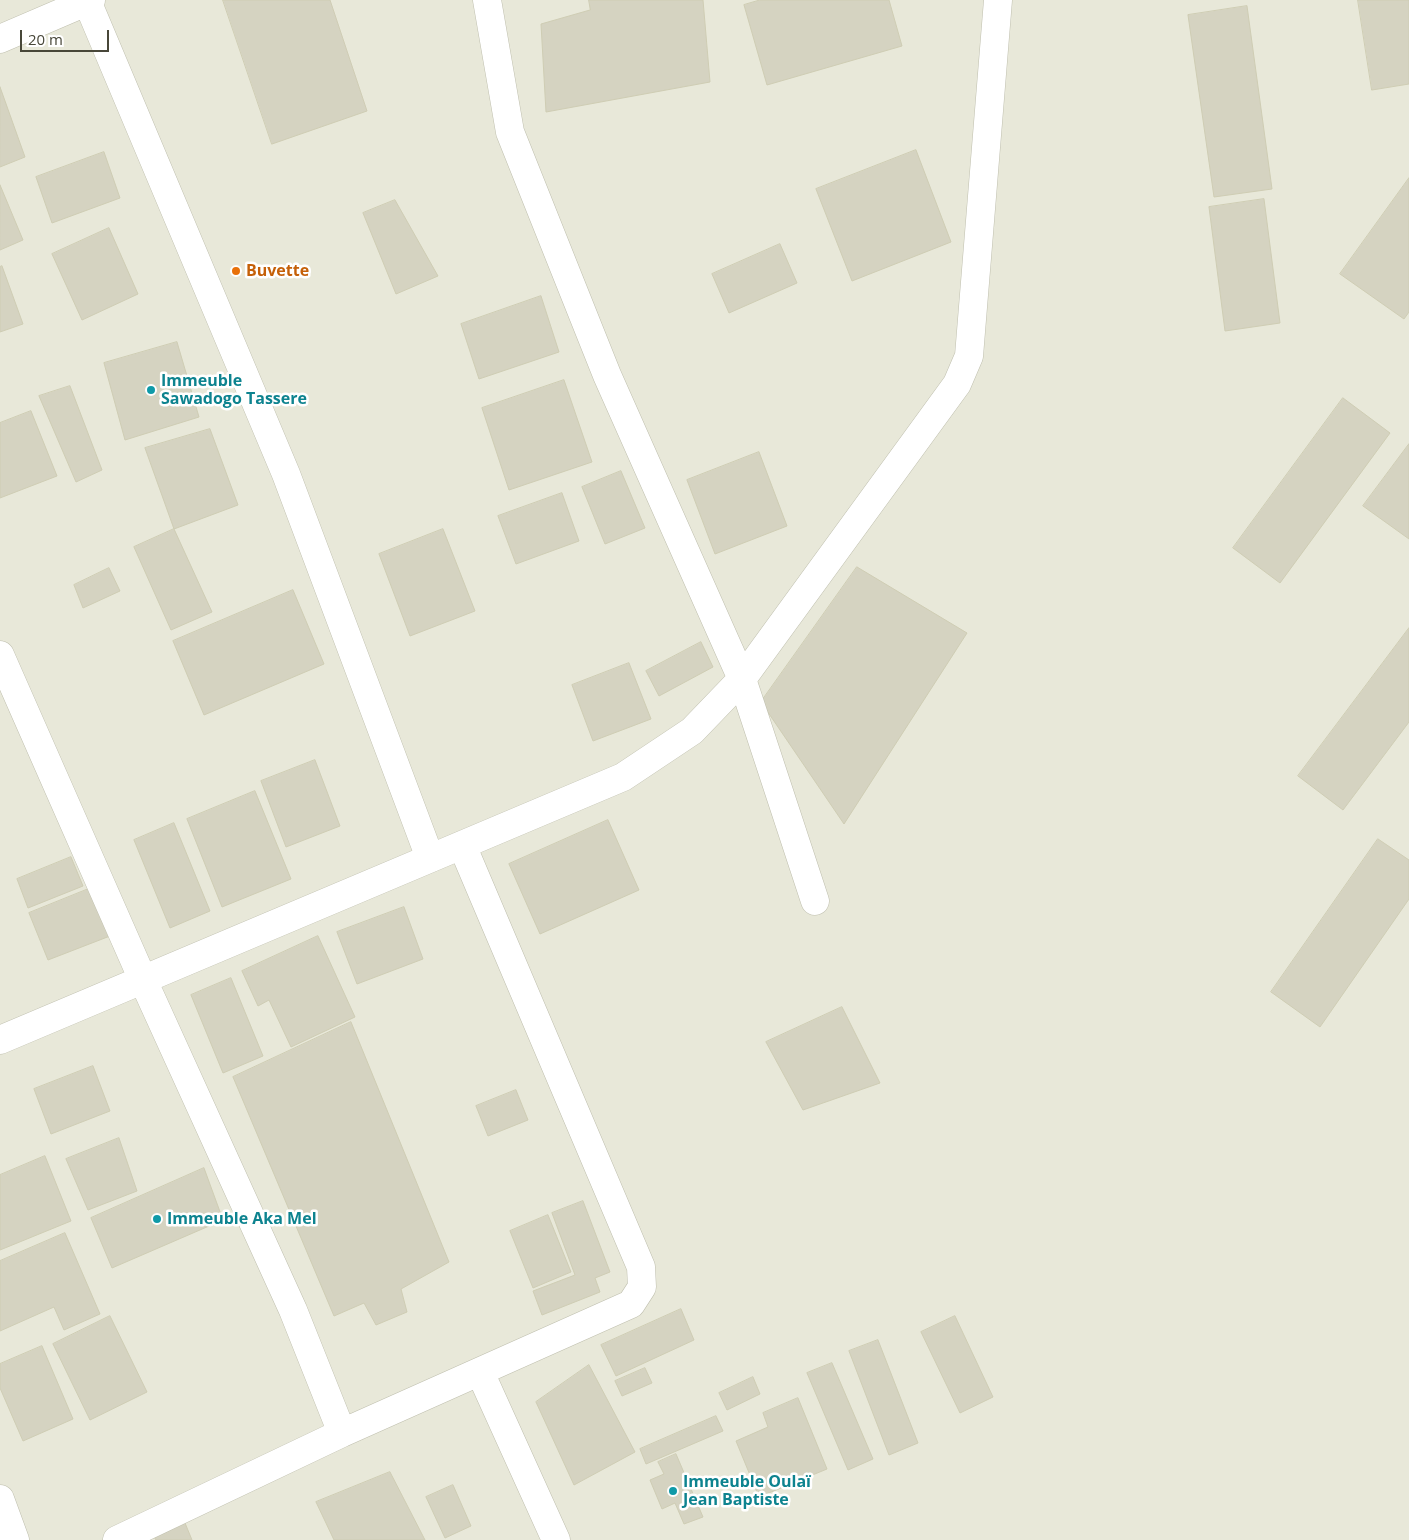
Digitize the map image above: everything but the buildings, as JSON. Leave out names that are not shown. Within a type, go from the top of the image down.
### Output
[{"type":"street","points":[[487,0],[510,132],[607,375],[742,679],[815,900]]},
{"type":"street","points":[[0,1040],[623,777],[692,731],[742,679],[957,384],[969,356],[998,0]]},
{"type":"street","points":[[0,39],[89,1],[286,474],[430,858]]},
{"type":"street","points":[[0,655],[143,980],[293,1310],[342,1433]]},
{"type":"street","points":[[117,1540],[342,1433],[631,1304],[642,1287],[641,1268],[462,845]]},
{"type":"street","points":[[480,1372],[556,1540]]},
{"type":"street","points":[[0,1499],[15,1540]]},
{"type":"shaded area","points":[[0,0],[1409,0],[1409,1540],[0,1540]]},
{"type":"place","name":"Buvette","points":[[236,271]]},
{"type":"place","name":"Immeuble Sawadogo Tassere","points":[[151,390]]},
{"type":"place","name":"Immeuble Aka Mel","points":[[157,1219]]},
{"type":"place","name":"Immeuble Oulaï Jean Baptiste","points":[[673,1491]]}]
